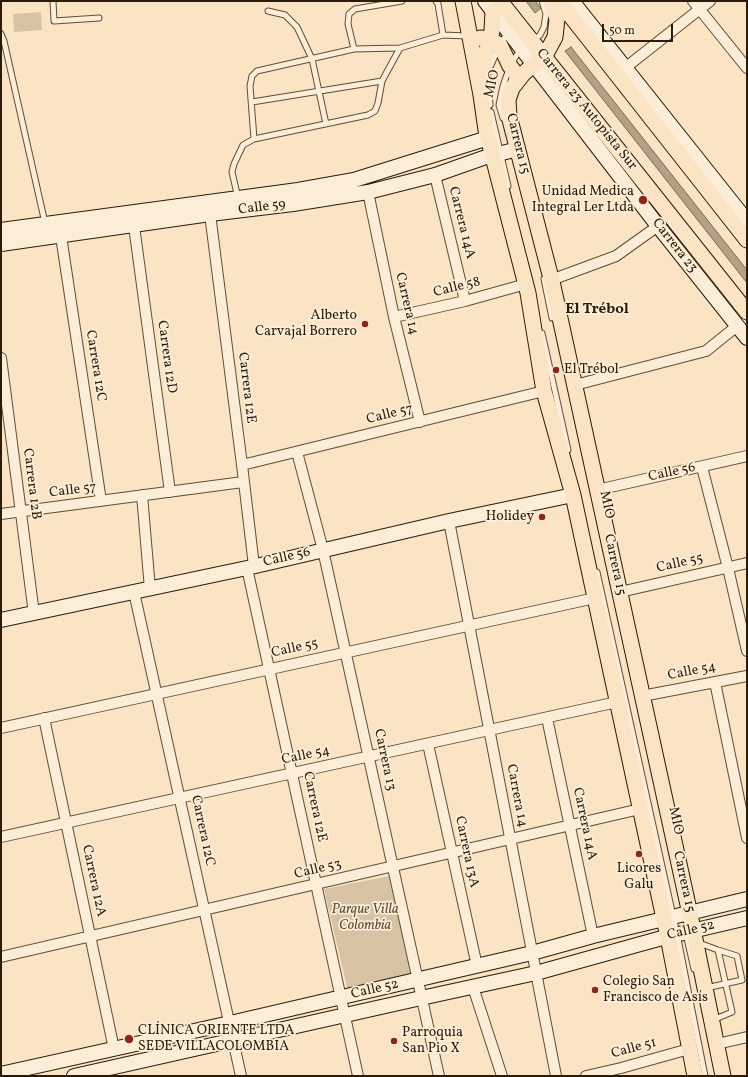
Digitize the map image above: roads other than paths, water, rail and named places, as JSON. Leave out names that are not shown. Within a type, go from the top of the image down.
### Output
[{"type":"main road","points":[[463,1],[481,95]]},
{"type":"main road","name":"Carrera 15","points":[[551,1],[557,19],[555,37],[551,47],[516,82],[510,92],[508,109],[506,151],[526,284],[544,391],[574,488],[595,598],[640,809],[705,988],[723,1076]]},
{"type":"main road","points":[[559,1],[627,75],[642,107],[747,240]]},
{"type":"main road","points":[[492,4],[492,31],[494,42],[517,75],[516,82]]},
{"type":"main road","name":"Carrera 23 Autopista Sur","points":[[492,4],[511,25],[538,60],[747,312]]},
{"type":"main road","points":[[470,36],[494,42]]},
{"type":"main road","points":[[481,95],[484,65],[494,42]]},
{"type":"main road","points":[[627,75],[642,107]]},
{"type":"main road","name":"Carrera 15","points":[[481,95],[488,138],[506,151],[546,276],[575,385],[642,696],[681,924],[689,1048],[695,1076]]},
{"type":"street","points":[[572,1],[627,75],[747,221]]},
{"type":"street","points":[[693,1],[747,68]]},
{"type":"street","points":[[627,75],[710,1]]},
{"type":"street","name":"Carrera 23","points":[[538,60],[658,226],[747,338]]},
{"type":"street","name":"Calle 59","points":[[360,188],[488,138]]},
{"type":"street","name":"Calle 59","points":[[1,244],[52,232],[239,204],[293,204],[360,188],[435,175],[506,151]]},
{"type":"street","name":"Carrera 14A","points":[[435,175],[466,301]]},
{"type":"street","name":"Carrera 14","points":[[360,188],[420,422]]},
{"type":"street","name":"Calle 59","points":[[1,230],[52,232],[134,226],[210,214],[239,204]]},
{"type":"street","name":"Carrera 12E","points":[[210,214],[242,465],[250,567],[269,669],[358,1076]]},
{"type":"street","name":"Carrera 12D","points":[[134,226],[170,492]]},
{"type":"street","points":[[546,276],[616,256],[658,226]]},
{"type":"street","name":"Carrera 12C","points":[[52,232],[102,501]]},
{"type":"street","name":"Calle 58","points":[[394,317],[466,301],[526,284]]},
{"type":"street","points":[[575,385],[706,351],[737,326]]},
{"type":"street","name":"Carrera 12B","points":[[1,358],[34,614]]},
{"type":"street","name":"Calle 57","points":[[242,465],[544,391]]},
{"type":"street","name":"Carrera 13","points":[[297,452],[323,550],[439,1076]]},
{"type":"street","name":"Calle 56","points":[[597,490],[747,456]]},
{"type":"street","points":[[702,467],[728,568],[747,651]]},
{"type":"street","name":"Calle 57","points":[[1,514],[243,482]]},
{"type":"street","name":"Calle 56","points":[[1,620],[250,567],[449,521],[574,488]]},
{"type":"street","points":[[142,495],[150,589]]},
{"type":"street","name":"Carrera 14","points":[[449,521],[556,1076]]},
{"type":"street","name":"Calle 55","points":[[620,592],[747,563]]},
{"type":"street","name":"Carrera 12C","points":[[134,592],[241,1076]]},
{"type":"street","name":"Calle 55","points":[[1,728],[595,598]]},
{"type":"street","name":"Calle 54","points":[[642,696],[747,676]]},
{"type":"street","points":[[715,682],[747,838]]},
{"type":"street","name":"Calle 54","points":[[1,837],[617,702]]},
{"type":"street","name":"Carrera 12A","points":[[44,718],[114,1049]]},
{"type":"street","name":"Carrera 14A","points":[[547,718],[593,936]]},
{"type":"street","name":"Carrera 13A","points":[[428,744],[477,966]]},
{"type":"street","name":"Calle 53","points":[[1,957],[640,809]]},
{"type":"street","points":[[744,899],[746,918]]},
{"type":"street","name":"Calle 52","points":[[74,1076],[120,1071],[234,1041],[536,973],[681,924],[744,899]]},
{"type":"street","name":"Calle 52","points":[[1,1074],[342,998],[532,953],[593,936],[681,924],[746,918]]},
{"type":"street","points":[[473,987],[502,1076]]},
{"type":"street","points":[[717,1044],[747,1037]]},
{"type":"street","name":"Calle 51","points":[[586,1076],[621,1068],[689,1048]]},
{"type":"lane","points":[[53,1],[54,21],[99,18]]},
{"type":"lane","points":[[354,49],[348,24],[348,14],[355,9],[402,1]]},
{"type":"lane","points":[[436,1],[438,4],[443,35]]},
{"type":"lane","points":[[508,1],[511,25]]},
{"type":"lane","name":"MIO","points":[[505,125],[499,105],[503,86],[510,66],[516,56],[540,35],[544,27],[546,14],[542,1]]},
{"type":"lane","points":[[268,11],[285,15],[297,28],[312,59],[326,124]]},
{"type":"lane","name":"MIO","points":[[511,25],[494,42],[488,71],[489,104],[494,128],[516,166]]},
{"type":"lane","points":[[1,34],[52,232]]},
{"type":"lane","points":[[254,139],[250,86],[252,76],[257,71],[354,49],[400,48],[443,35],[470,36]]},
{"type":"lane","points":[[239,204],[233,178],[234,164],[244,145],[254,139],[368,115],[375,111],[382,81],[400,48]]},
{"type":"lane","points":[[252,102],[382,81]]},
{"type":"lane","name":"MIO","points":[[506,151],[510,192]]},
{"type":"lane","points":[[526,261],[536,307]]},
{"type":"lane","points":[[546,276],[554,326]]},
{"type":"lane","points":[[541,330],[570,459]]},
{"type":"lane","name":"MIO","points":[[574,488],[583,513]]},
{"type":"lane","name":"MIO","points":[[596,566],[681,924],[695,976]]},
{"type":"lane","points":[[681,924],[718,950],[737,956],[742,980],[705,988]]},
{"type":"lane","name":"MIO","points":[[681,924],[705,1076]]},
{"type":"lane","points":[[712,1020],[732,1012],[718,950]]},
{"type":"place","name":"Unidad Medica Integral Ler Ltda","points":[[643,200]]},
{"type":"place","name":"Alberto Carvajal Borrero","points":[[365,324]]},
{"type":"place","name":"El Trébol","points":[[556,370]]},
{"type":"place","name":"Holidey","points":[[542,517]]},
{"type":"place","name":"Licores Galu","points":[[639,854]]},
{"type":"place","name":"Colegio San Francisco de Asís","points":[[595,990]]},
{"type":"place","name":"CLÍNICA ORIENTE LTDA SEDE VILLACOLOMBIA","points":[[129,1039]]},
{"type":"place","name":"Parroquia San Pio X","points":[[394,1041]]},
{"type":"district","name":"El Trébol","points":[[597,310]]},
{"type":"park label","name":"Parque Villa Colombia","points":[[365,918]]}]
